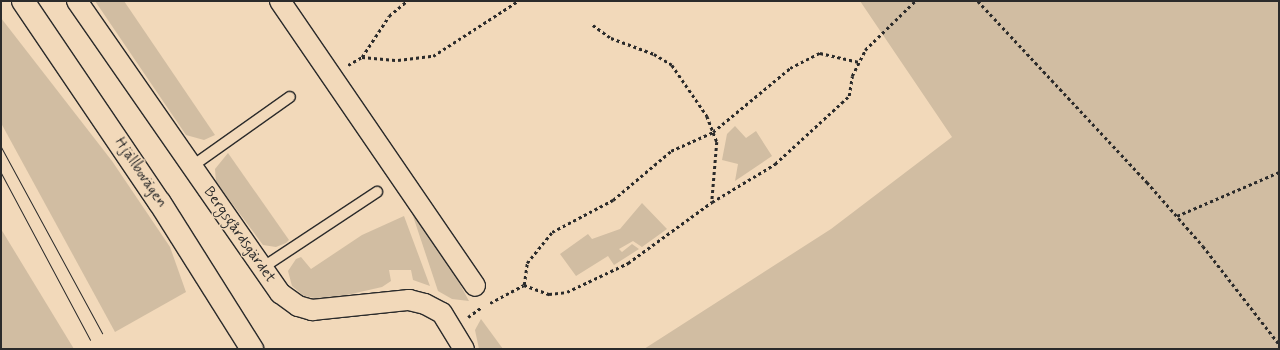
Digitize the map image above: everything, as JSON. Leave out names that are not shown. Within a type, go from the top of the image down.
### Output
[{"type":"street","name":"Hjällbovägen","points":[[23,1],[160,204],[252,349]]},
{"type":"street","name":"Bergsgårdsgärdet","points":[[77,1],[280,293],[298,306],[312,310],[403,301],[425,304],[442,313],[464,349]]},
{"type":"street","points":[[280,1],[476,286]]},
{"type":"lane","points":[[191,167],[290,97]]},
{"type":"lane","points":[[262,268],[377,192]]},
{"type":"path","points":[[331,75],[362,57],[389,16],[407,1]]},
{"type":"path","points":[[362,57],[398,60],[433,56],[518,1]]},
{"type":"path","points":[[476,286],[487,304],[524,285],[549,294],[567,292],[628,263],[712,202],[775,164],[849,96],[859,62],[865,50],[915,1]]},
{"type":"path","points":[[978,1],[1177,216],[1279,344]]},
{"type":"path","points":[[593,25],[611,38],[654,54],[672,65],[707,116],[717,142],[712,202]]},
{"type":"path","points":[[524,285],[527,263],[552,232],[613,200],[671,151],[713,132],[790,68],[820,53],[859,62]]},
{"type":"path","points":[[1177,216],[1279,172]]},
{"type":"shaded area","points":[[95,1],[124,1],[215,135],[204,140],[186,135]]},
{"type":"shaded area","points":[[860,1],[1279,1],[1279,349],[644,349],[831,229],[952,137]]},
{"type":"shaded area","points":[[1,18],[112,161],[170,247],[186,292],[115,332],[1,123]]},
{"type":"shaded area","points":[[735,126],[746,138],[756,131],[772,156],[735,181],[738,164],[722,160],[727,134]]},
{"type":"shaded area","points":[[228,153],[289,240],[286,243],[276,247],[263,245],[216,182],[215,169]]},
{"type":"shaded area","points":[[404,190],[413,197],[469,301],[452,299],[438,291],[411,210],[399,193]]},
{"type":"shaded area","points":[[642,203],[667,229],[642,247],[633,241],[619,249],[622,252],[632,244],[639,249],[614,265],[608,256],[576,276],[560,254],[588,234],[592,239],[620,229]]},
{"type":"shaded area","points":[[404,216],[430,286],[413,280],[411,270],[389,270],[391,281],[382,287],[325,300],[304,296],[292,286],[288,271],[296,259],[301,257],[311,269],[362,235]]},
{"type":"shaded area","points":[[1,229],[74,349],[1,349]]},
{"type":"shaded area","points":[[481,319],[503,349],[479,349],[475,330]]},
{"type":"tram line","points":[[1,147],[102,333]]},
{"type":"tram line","points":[[1,173],[90,340]]}]
